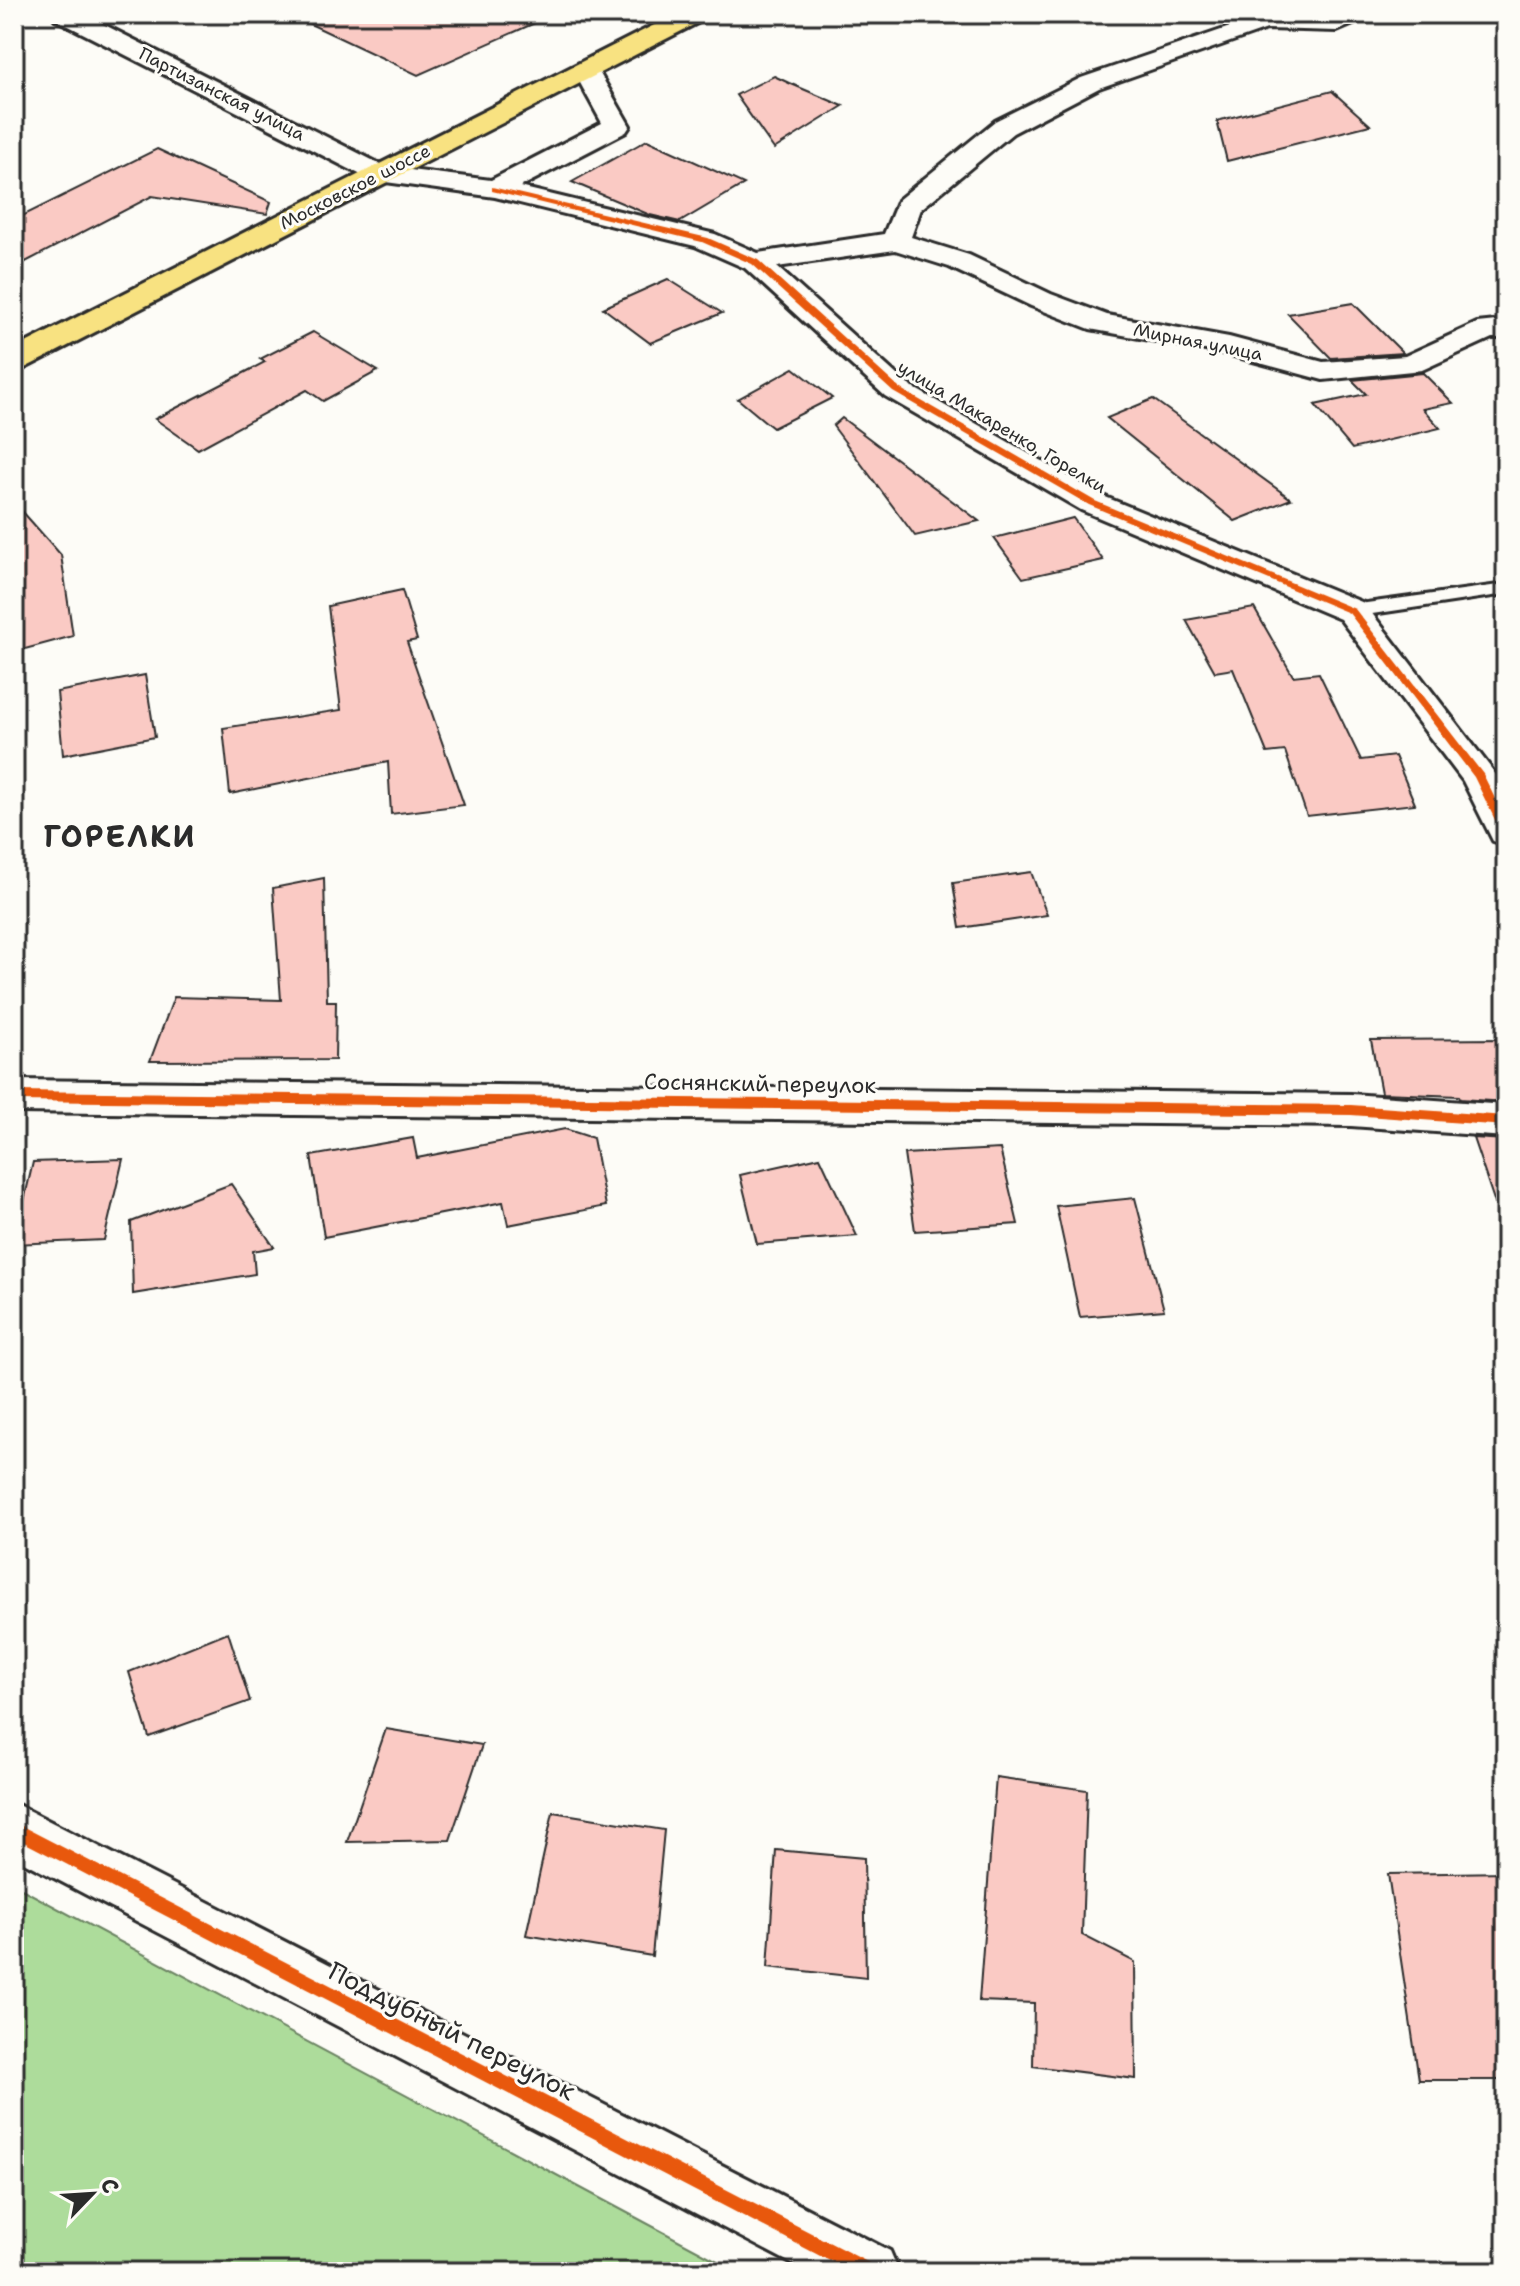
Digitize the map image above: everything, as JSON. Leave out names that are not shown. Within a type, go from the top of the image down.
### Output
[{"type":"main road","name":"Московское шоссе","points":[[14,361],[696,14]]},
{"type":"street","name":"Партизанская улица","points":[[64,14],[380,174],[495,189]]},
{"type":"street","points":[[755,262],[896,241],[908,206],[1004,127],[1090,83],[1265,22],[1337,24],[1356,14]]},
{"type":"street","points":[[495,189],[617,126],[586,70]]},
{"type":"street","name":"улица Макаренко, Горелки","points":[[495,189],[705,240],[755,262],[896,390],[1092,503],[1352,611],[1479,776],[1506,832]]},
{"type":"street","name":"Мирная улица","points":[[896,241],[959,261],[1041,300],[1100,323],[1229,346],[1323,371],[1411,364],[1487,329],[1506,329]]},
{"type":"street","name":"Соснянский переулок","points":[[14,1096],[1351,1110],[1506,1121]]},
{"type":"street","name":"Поддубный переулок","points":[[14,1829],[869,2272]]},
{"type":"lane","points":[[1352,611],[1506,589]]},
{"type":"green space","points":[[14,1885],[738,2272],[14,2272]]},
{"type":"building","points":[[289,14],[555,14],[418,75]]},
{"type":"building","points":[[774,76],[843,106],[774,149],[736,95]]},
{"type":"building","points":[[1332,91],[1370,125],[1227,161],[1217,121]]},
{"type":"building","points":[[647,140],[744,184],[680,222],[650,215],[572,182]]},
{"type":"building","points":[[157,149],[271,202],[267,214],[152,196],[14,268],[14,220]]},
{"type":"building","points":[[668,279],[722,313],[650,343],[603,308]]},
{"type":"building","points":[[1353,303],[1403,353],[1331,358],[1288,314]]},
{"type":"building","points":[[313,332],[378,371],[323,401],[307,390],[198,449],[155,419],[265,362],[260,359]]},
{"type":"building","points":[[794,368],[832,398],[773,428],[738,399]]},
{"type":"building","points":[[1423,373],[1453,403],[1423,409],[1440,428],[1352,449],[1315,405],[1366,394],[1352,380]]},
{"type":"building","points":[[1153,399],[1291,499],[1235,521],[1107,418]]},
{"type":"building","points":[[842,418],[979,521],[915,536],[833,426]]},
{"type":"building","points":[[14,502],[61,555],[73,636],[14,652]]},
{"type":"building","points":[[1073,518],[1103,560],[1023,578],[994,538]]},
{"type":"building","points":[[402,590],[417,640],[407,642],[464,805],[391,814],[388,762],[230,794],[223,728],[341,710],[328,606]]},
{"type":"building","points":[[1254,608],[1293,676],[1319,673],[1361,760],[1395,756],[1415,804],[1307,816],[1285,751],[1267,753],[1233,669],[1215,672],[1186,620]]},
{"type":"building","points":[[145,675],[155,737],[63,755],[57,692]]},
{"type":"building","points":[[1031,872],[1047,915],[960,928],[953,883]]},
{"type":"building","points":[[324,878],[327,1001],[336,1001],[335,1060],[150,1061],[174,997],[281,1000],[273,888]]},
{"type":"building","points":[[1506,1039],[1506,1102],[1460,1099],[1459,1096],[1381,1093],[1371,1040]]},
{"type":"building","points":[[565,1129],[593,1138],[606,1206],[508,1225],[503,1202],[324,1237],[311,1156],[413,1138],[417,1158]]},
{"type":"building","points":[[1473,1138],[1506,1140],[1506,1211],[1498,1212]]},
{"type":"building","points":[[1000,1149],[1018,1224],[915,1231],[904,1154]]},
{"type":"building","points":[[820,1157],[857,1236],[757,1244],[740,1175]]},
{"type":"building","points":[[123,1159],[104,1240],[14,1244],[33,1162]]},
{"type":"building","points":[[231,1184],[274,1247],[253,1251],[255,1274],[133,1294],[131,1222]]},
{"type":"building","points":[[1135,1198],[1164,1310],[1080,1317],[1056,1206]]},
{"type":"building","points":[[228,1632],[250,1701],[149,1737],[129,1672]]},
{"type":"building","points":[[386,1729],[482,1745],[450,1840],[347,1842]]},
{"type":"building","points":[[996,1777],[1087,1790],[1082,1935],[1135,1962],[1136,2079],[1033,2066],[1034,2003],[979,2001]]},
{"type":"building","points":[[553,1812],[664,1830],[652,1956],[526,1935]]},
{"type":"building","points":[[776,1850],[864,1858],[866,1978],[768,1967]]},
{"type":"building","points":[[1506,1872],[1506,2080],[1419,2080],[1388,1874]]},
{"type":"cycle path","points":[[495,189],[705,240],[755,262],[896,390],[1092,503],[1352,611],[1479,776],[1506,832]]},
{"type":"cycle path","points":[[14,1096],[1351,1110],[1506,1121]]},
{"type":"cycle path","points":[[14,1829],[869,2272]]},
{"type":"district","name":"ГОРЕЛКИ","points":[[120,837]]}]
